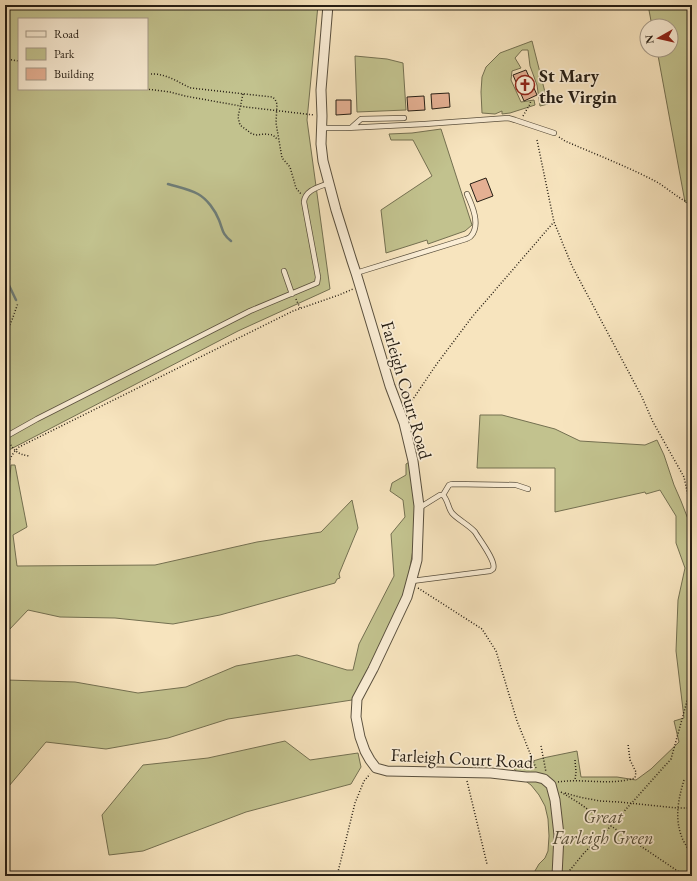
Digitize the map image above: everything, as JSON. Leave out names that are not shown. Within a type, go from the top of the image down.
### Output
[{"type":"street","name":"Farleigh Court Road","points":[[328,5],[321,90],[321,144],[324,161],[349,254],[390,386],[404,423],[413,461],[419,508],[418,560],[407,597],[357,700],[356,717],[360,738],[365,751],[376,768],[387,772],[492,773],[545,781],[555,800],[559,835],[557,876]]},
{"type":"lane","points":[[352,128],[361,119],[404,118]]},
{"type":"lane","points":[[322,128],[352,128],[508,118],[554,133]]},
{"type":"lane","points":[[6,437],[37,419],[244,315],[317,283],[318,277],[304,197],[310,190],[329,183]]},
{"type":"lane","points":[[356,273],[472,236],[476,225],[474,211],[467,194]]},
{"type":"lane","points":[[284,271],[293,293]]},
{"type":"lane","points":[[419,508],[440,495],[443,495],[449,485],[452,484],[516,485],[528,489]]},
{"type":"lane","points":[[411,582],[492,570],[492,561],[475,532],[452,513],[443,495]]},
{"type":"path","points":[[5,59],[18,61]]},
{"type":"path","points":[[151,74],[162,75],[191,88],[272,97],[275,99],[277,104],[276,124],[282,158],[290,167],[296,188],[304,197]]},
{"type":"path","points":[[148,89],[276,111],[322,116]]},
{"type":"path","points":[[243,94],[238,117],[240,125],[252,134],[273,134],[278,140]]},
{"type":"path","points":[[521,122],[531,100]]},
{"type":"path","points":[[554,133],[565,141],[623,165],[658,182],[685,202],[692,204]]},
{"type":"path","points":[[537,140],[554,222],[572,266],[642,397],[653,422],[684,477],[692,514]]},
{"type":"path","points":[[402,416],[436,365],[472,317],[554,222]]},
{"type":"path","points":[[5,492],[8,464],[19,447],[293,311],[360,286]]},
{"type":"path","points":[[293,293],[300,308]]},
{"type":"path","points":[[5,336],[18,303]]},
{"type":"path","points":[[6,437],[15,451],[29,456]]},
{"type":"path","points":[[411,582],[482,629],[496,651],[517,721],[545,781],[684,875]]},
{"type":"path","points":[[564,876],[671,760],[692,682]]},
{"type":"path","points":[[545,781],[558,782],[575,780],[615,782],[635,778],[636,772],[630,760],[628,744]]},
{"type":"path","points":[[541,746],[546,775],[545,781]]},
{"type":"path","points":[[575,760],[575,780]]},
{"type":"path","points":[[337,876],[355,803],[364,781],[376,768]]},
{"type":"path","points":[[466,773],[466,780],[487,864]]},
{"type":"path","points":[[684,780],[677,808],[677,820],[683,841],[692,857]]},
{"type":"path","points":[[562,792],[600,801],[692,808]]},
{"type":"path","points":[[674,876],[692,873]]},
{"type":"green space","points":[[5,5],[318,5],[307,120],[330,289],[238,331],[7,451],[5,474]]},
{"type":"green space","points":[[648,5],[692,5],[692,205],[685,202],[658,58],[679,58],[679,18],[650,18]]},
{"type":"green space","points":[[532,41],[548,104],[540,106],[537,85],[530,66],[528,50],[522,50],[515,58],[521,68],[512,71],[511,80],[521,102],[534,100],[535,105],[510,113],[502,114],[502,111],[495,114],[482,113],[482,77],[486,67],[500,53]]},
{"type":"green space","points":[[355,56],[387,59],[403,63],[406,110],[357,112]]},
{"type":"green space","points":[[441,129],[472,225],[465,231],[428,244],[427,240],[386,253],[381,210],[432,176],[413,140],[391,140],[389,134],[412,133]]},
{"type":"green space","name":"Great Farleigh Green","points":[[480,415],[502,415],[555,429],[580,441],[645,445],[657,440],[664,455],[688,519],[692,559],[692,876],[532,876],[539,864],[545,858],[548,851],[548,819],[545,806],[539,795],[531,785],[520,777],[513,767],[543,758],[577,751],[581,777],[617,777],[636,780],[651,769],[679,742],[674,721],[684,718],[676,651],[678,600],[685,568],[676,543],[676,516],[660,490],[555,512],[555,468],[477,468]]},
{"type":"green space","points":[[411,461],[416,503],[415,538],[409,573],[402,601],[370,669],[352,700],[228,719],[168,738],[106,749],[46,742],[5,789],[5,535],[11,465],[15,465],[27,527],[13,535],[17,566],[155,565],[257,542],[321,532],[352,500],[358,528],[339,574],[340,578],[337,579],[335,583],[220,615],[173,624],[115,618],[60,617],[28,610],[8,631],[6,680],[75,682],[138,693],[186,687],[236,666],[297,655],[347,670],[353,670],[359,644],[394,576],[391,534],[405,517],[403,500],[390,491],[392,483],[406,475],[406,464]]},
{"type":"green space","points":[[285,741],[310,760],[358,753],[361,767],[351,784],[246,812],[143,851],[109,855],[102,815],[143,765],[208,758]]},
{"type":"building","name":"St Mary the Virgin","points":[[526,70],[537,95],[524,101],[513,75]]},
{"type":"building","points":[[449,93],[450,107],[432,109],[431,94]]},
{"type":"building","points":[[424,96],[425,110],[408,111],[407,97]]},
{"type":"building","points":[[336,100],[351,100],[351,114],[336,115]]},
{"type":"building","points":[[486,178],[493,196],[477,202],[470,184]]},
{"type":"waterway","points":[[168,184],[191,191],[205,199],[215,212],[224,234],[231,241]]},
{"type":"waterway","points":[[5,277],[16,300]]},
{"type":"place","name":"St Mary the Virgin","points":[[525,85]]}]
